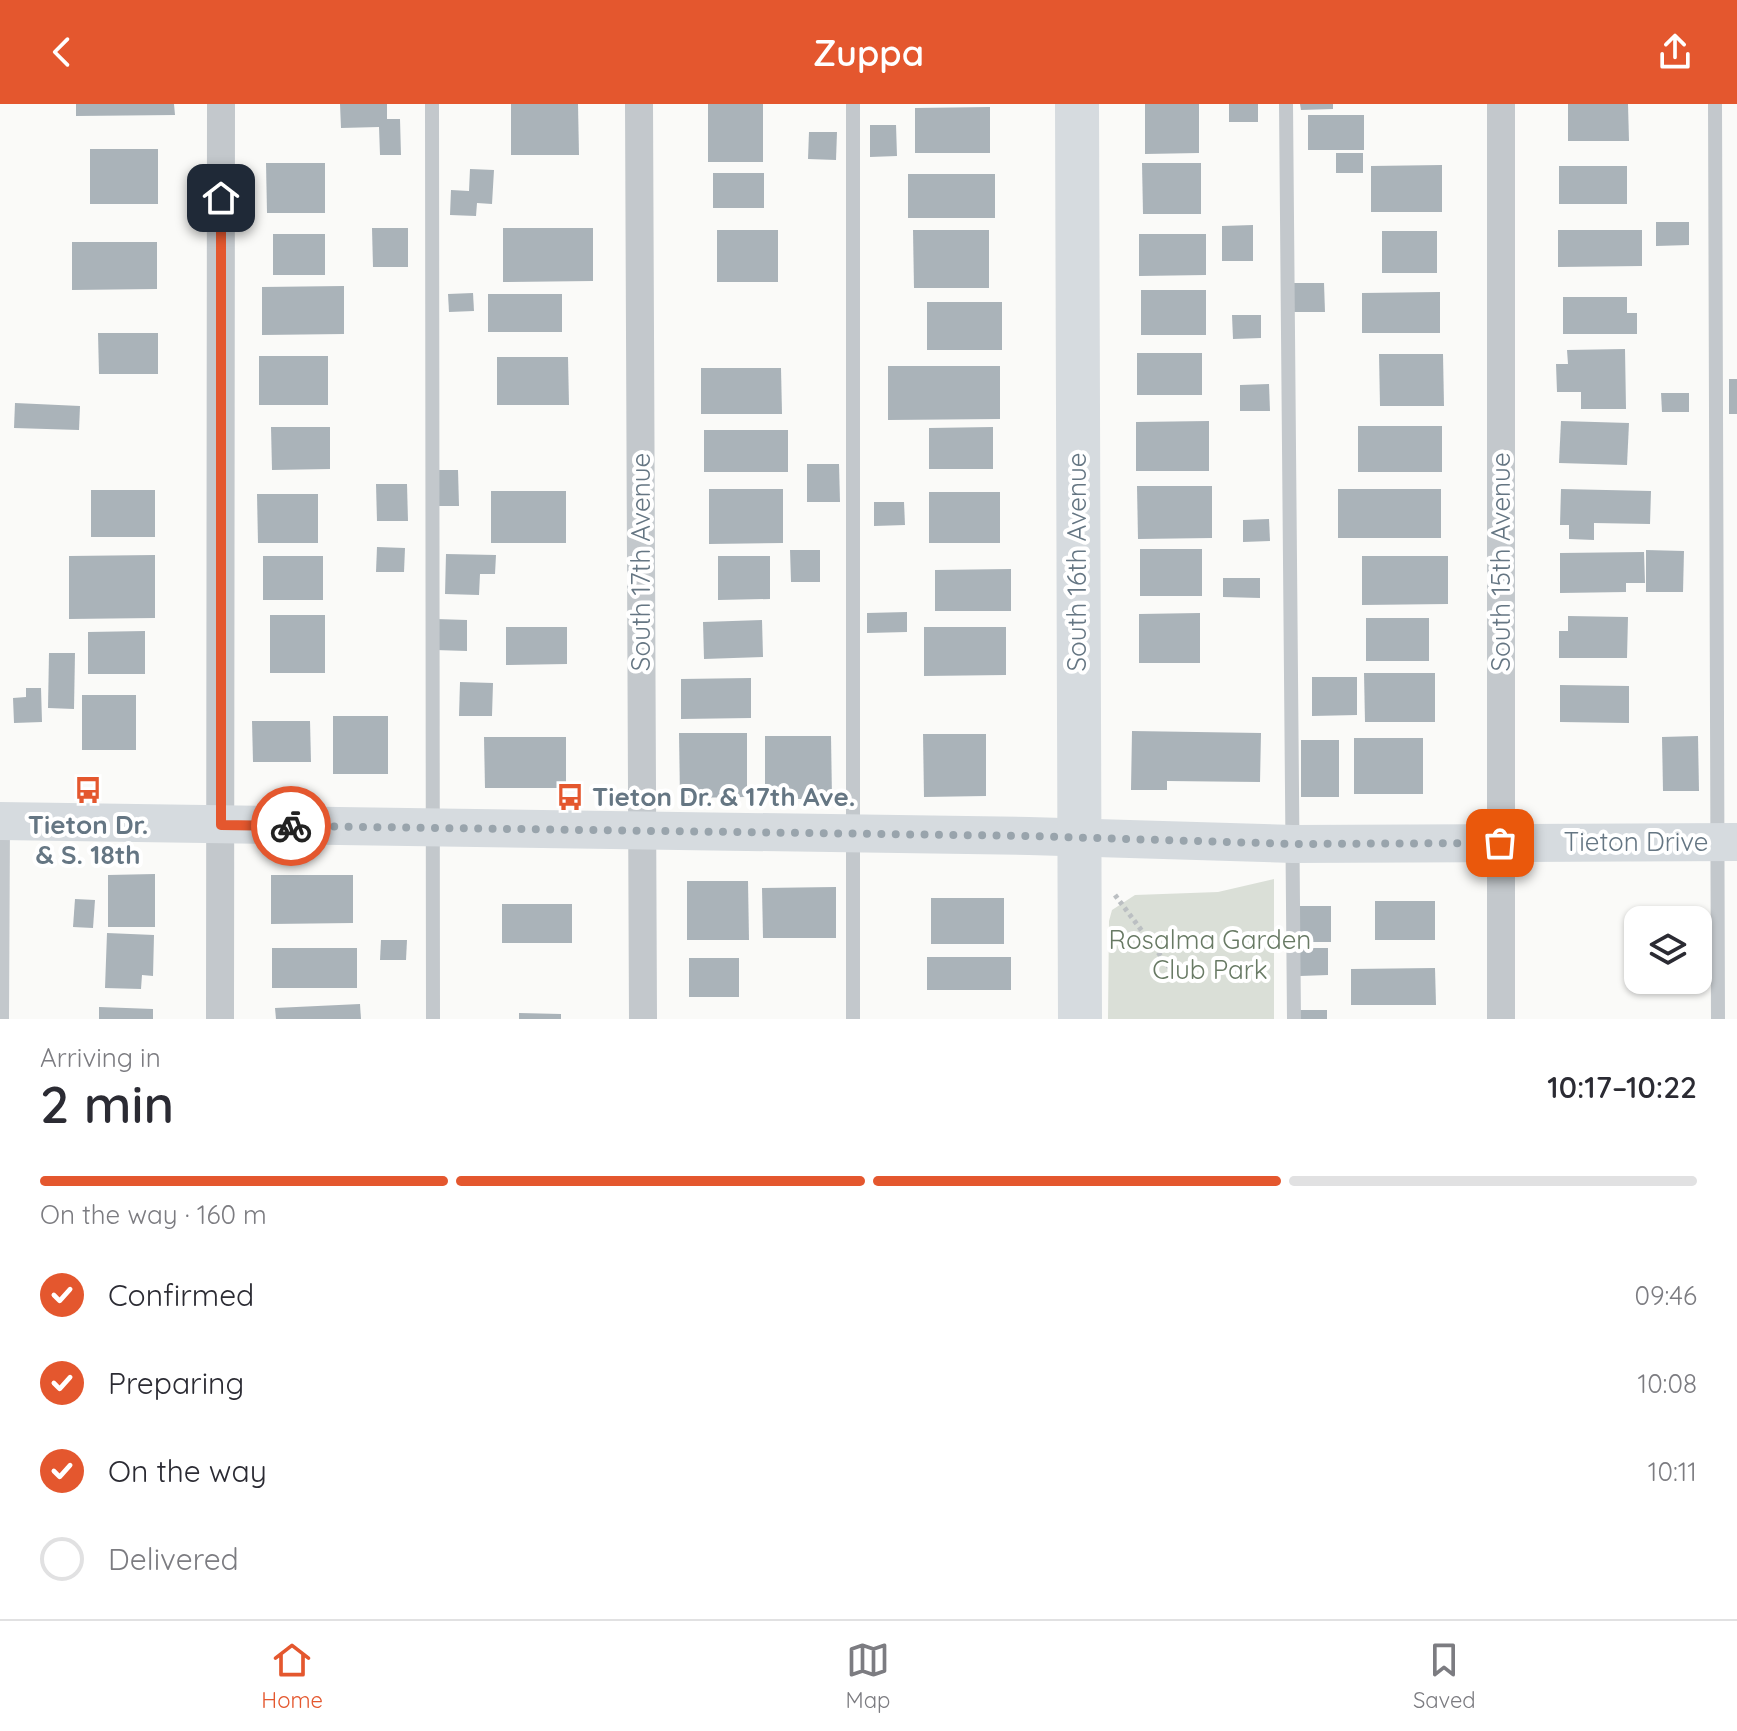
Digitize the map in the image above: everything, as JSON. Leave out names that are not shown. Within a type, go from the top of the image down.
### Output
[{"type":"main road","name":"South 16th Avenue","points":[[1077,104],[1080,1019]]},
{"type":"main road","name":"Tieton Drive","points":[[1,821],[1293,844],[1727,842]]},
{"type":"street","points":[[220,1019],[221,104]]},
{"type":"street","name":"South 17th Avenue","points":[[639,104],[643,1019]]},
{"type":"street","name":"South 15th Avenue","points":[[1501,104],[1501,1019]]},
{"type":"lane","points":[[432,104],[433,1019]]},
{"type":"lane","points":[[853,104],[853,1019]]},
{"type":"lane","points":[[1286,104],[1294,1019]]},
{"type":"lane","points":[[1715,104],[1727,842],[1718,1019]]},
{"type":"lane","points":[[1,821],[2,1019]]},
{"type":"path","points":[[1114,894],[1175,975]]},
{"type":"green space","name":"Rosalma Garden Club Park","points":[[1274,879],[1274,1019],[1108,1019],[1109,921],[1112,910],[1135,895],[1218,892]]},
{"type":"building","points":[[76,104],[174,104],[175,115],[76,116]]},
{"type":"building","points":[[340,104],[387,104],[387,119],[400,119],[401,155],[380,155],[379,127],[341,128]]},
{"type":"building","points":[[511,104],[578,104],[579,155],[511,155]]},
{"type":"building","points":[[708,104],[763,104],[763,162],[708,162]]},
{"type":"building","points":[[1145,104],[1199,104],[1199,153],[1145,154]]},
{"type":"building","points":[[1229,104],[1258,104],[1258,122],[1229,122]]},
{"type":"building","points":[[1300,104],[1333,104],[1333,109],[1301,110]]},
{"type":"building","points":[[1568,104],[1628,104],[1629,141],[1568,141]]},
{"type":"building","points":[[990,107],[990,153],[915,153],[915,108]]},
{"type":"building","points":[[1308,115],[1364,115],[1364,150],[1308,150]]},
{"type":"building","points":[[870,125],[896,125],[897,156],[870,157]]},
{"type":"building","points":[[809,132],[837,132],[836,160],[808,159]]},
{"type":"building","points":[[90,149],[158,149],[158,204],[90,204]]},
{"type":"building","points":[[1336,153],[1363,153],[1363,173],[1336,173]]},
{"type":"building","points":[[266,163],[325,163],[325,213],[267,213]]},
{"type":"building","points":[[1142,163],[1201,163],[1201,214],[1143,214]]},
{"type":"building","points":[[1442,165],[1442,212],[1371,212],[1371,166]]},
{"type":"building","points":[[1559,166],[1627,166],[1627,204],[1559,204]]},
{"type":"building","points":[[470,169],[494,170],[492,204],[477,203],[476,216],[450,215],[451,190],[469,191]]},
{"type":"building","points":[[713,173],[764,173],[764,208],[713,208]]},
{"type":"building","points":[[908,174],[995,174],[995,218],[908,218]]},
{"type":"building","points":[[1656,222],[1689,222],[1689,245],[1656,246]]},
{"type":"building","points":[[1253,225],[1253,261],[1222,261],[1222,226]]},
{"type":"building","points":[[372,228],[408,228],[408,267],[373,267]]},
{"type":"building","points":[[503,228],[593,228],[593,281],[503,282]]},
{"type":"building","points":[[717,230],[778,230],[778,282],[717,282]]},
{"type":"building","points":[[913,230],[989,230],[989,288],[914,288]]},
{"type":"building","points":[[1558,230],[1642,230],[1642,266],[1558,267]]},
{"type":"building","points":[[1382,231],[1437,231],[1437,273],[1382,273]]},
{"type":"building","points":[[273,234],[325,234],[325,275],[273,275]]},
{"type":"building","points":[[1139,234],[1206,234],[1206,275],[1139,276]]},
{"type":"building","points":[[72,242],[157,242],[157,289],[72,290]]},
{"type":"building","points":[[1293,283],[1324,283],[1325,312],[1293,312]]},
{"type":"building","points":[[344,286],[344,334],[262,335],[262,287]]},
{"type":"building","points":[[1141,290],[1206,290],[1206,335],[1141,335]]},
{"type":"building","points":[[1440,292],[1440,333],[1362,333],[1362,293]]},
{"type":"building","points":[[473,293],[474,311],[449,312],[448,294]]},
{"type":"building","points":[[488,294],[562,294],[562,332],[488,332]]},
{"type":"building","points":[[1563,297],[1627,297],[1627,313],[1637,313],[1637,334],[1563,334]]},
{"type":"building","points":[[927,302],[1002,302],[1002,350],[927,350]]},
{"type":"building","points":[[1232,315],[1261,315],[1261,338],[1233,339]]},
{"type":"building","points":[[98,333],[158,333],[158,374],[99,374]]},
{"type":"building","points":[[1625,349],[1626,409],[1581,409],[1581,392],[1557,392],[1556,364],[1568,364],[1567,350]]},
{"type":"building","points":[[1137,353],[1202,353],[1202,395],[1137,395]]},
{"type":"building","points":[[1379,354],[1443,354],[1444,406],[1380,406]]},
{"type":"building","points":[[259,356],[328,356],[328,405],[259,405]]},
{"type":"building","points":[[497,357],[568,357],[569,405],[497,405]]},
{"type":"building","points":[[888,366],[1000,366],[1000,419],[888,420]]},
{"type":"building","points":[[701,368],[781,368],[782,414],[701,414]]},
{"type":"building","points":[[1729,379],[1737,379],[1737,414],[1729,414]]},
{"type":"building","points":[[1269,384],[1270,411],[1240,411],[1240,385]]},
{"type":"building","points":[[1661,393],[1689,393],[1689,412],[1662,412]]},
{"type":"building","points":[[15,403],[80,406],[79,430],[14,428]]},
{"type":"building","points":[[1209,421],[1209,471],[1136,471],[1136,422]]},
{"type":"building","points":[[1561,421],[1629,423],[1627,465],[1559,463]]},
{"type":"building","points":[[1358,426],[1442,426],[1442,472],[1358,472]]},
{"type":"building","points":[[271,427],[330,427],[330,469],[272,470]]},
{"type":"building","points":[[993,427],[993,469],[929,469],[929,428]]},
{"type":"building","points":[[704,430],[788,430],[788,472],[704,472]]},
{"type":"building","points":[[807,464],[839,464],[840,502],[807,502]]},
{"type":"building","points":[[435,470],[458,470],[459,506],[435,506]]},
{"type":"building","points":[[376,484],[407,484],[408,521],[377,521]]},
{"type":"building","points":[[1137,486],[1212,486],[1212,538],[1138,539]]},
{"type":"building","points":[[709,489],[783,489],[783,543],[709,544]]},
{"type":"building","points":[[1338,489],[1441,489],[1441,538],[1338,538]]},
{"type":"building","points":[[1561,489],[1651,491],[1650,524],[1594,523],[1594,540],[1569,539],[1569,525],[1560,525]]},
{"type":"building","points":[[91,490],[155,490],[155,537],[91,537]]},
{"type":"building","points":[[491,491],[566,491],[566,543],[491,543]]},
{"type":"building","points":[[929,492],[1000,492],[1000,543],[929,543]]},
{"type":"building","points":[[257,494],[318,494],[318,543],[258,543]]},
{"type":"building","points":[[874,502],[904,502],[905,525],[874,526]]},
{"type":"building","points":[[1269,519],[1270,541],[1243,542],[1243,520]]},
{"type":"building","points":[[377,547],[405,548],[404,572],[376,572]]},
{"type":"building","points":[[1140,549],[1202,549],[1202,596],[1140,596]]},
{"type":"building","points":[[790,550],[820,550],[820,582],[791,582]]},
{"type":"building","points":[[1646,550],[1684,551],[1683,592],[1646,592]]},
{"type":"building","points":[[1644,552],[1645,583],[1626,583],[1626,592],[1560,593],[1560,553]]},
{"type":"building","points":[[446,554],[496,555],[495,574],[480,574],[479,595],[445,594]]},
{"type":"building","points":[[155,555],[155,618],[69,619],[69,556]]},
{"type":"building","points":[[263,556],[323,556],[323,600],[263,600]]},
{"type":"building","points":[[718,556],[770,556],[770,599],[718,600]]},
{"type":"building","points":[[1362,556],[1448,556],[1448,604],[1362,605]]},
{"type":"building","points":[[1011,569],[1011,611],[935,611],[935,570]]},
{"type":"building","points":[[1223,578],[1260,578],[1260,598],[1223,597]]},
{"type":"building","points":[[907,612],[907,632],[867,633],[867,613]]},
{"type":"building","points":[[1200,613],[1200,663],[1139,663],[1139,614]]},
{"type":"building","points":[[270,615],[325,615],[325,673],[270,673]]},
{"type":"building","points":[[1568,616],[1628,617],[1627,658],[1559,658],[1559,631],[1568,631]]},
{"type":"building","points":[[1366,618],[1429,618],[1429,661],[1366,661]]},
{"type":"building","points":[[436,619],[467,620],[467,651],[435,650]]},
{"type":"building","points":[[762,620],[763,657],[704,659],[703,622]]},
{"type":"building","points":[[506,627],[567,627],[567,664],[506,665]]},
{"type":"building","points":[[924,627],[1006,627],[1006,675],[924,676]]},
{"type":"building","points":[[145,631],[145,674],[88,674],[88,632]]},
{"type":"building","points":[[49,653],[75,653],[74,709],[48,708]]},
{"type":"building","points":[[1364,673],[1435,673],[1435,722],[1365,722]]},
{"type":"building","points":[[1312,677],[1357,677],[1357,715],[1312,716]]},
{"type":"building","points":[[751,678],[751,718],[681,719],[681,679]]},
{"type":"building","points":[[460,682],[493,683],[492,716],[459,716]]},
{"type":"building","points":[[1560,685],[1629,686],[1629,723],[1560,722]]},
{"type":"building","points":[[26,688],[41,688],[42,722],[14,723],[13,698],[26,697]]},
{"type":"building","points":[[82,695],[136,695],[136,750],[82,750]]},
{"type":"building","points":[[333,716],[388,716],[388,774],[333,774]]},
{"type":"building","points":[[252,721],[310,721],[311,762],[253,762]]},
{"type":"building","points":[[1132,731],[1261,733],[1260,782],[1167,781],[1167,790],[1131,790]]},
{"type":"building","points":[[679,733],[747,733],[747,797],[680,798]]},
{"type":"building","points":[[923,734],[986,734],[986,796],[924,797]]},
{"type":"building","points":[[765,736],[831,736],[832,799],[765,799]]},
{"type":"building","points":[[1698,736],[1699,791],[1663,791],[1662,737]]},
{"type":"building","points":[[484,737],[566,737],[566,788],[485,788]]},
{"type":"building","points":[[1354,738],[1423,738],[1423,794],[1354,794]]},
{"type":"building","points":[[1301,740],[1339,740],[1339,797],[1301,797]]},
{"type":"building","points":[[155,874],[155,927],[108,927],[108,875]]},
{"type":"building","points":[[271,875],[353,875],[353,923],[271,924]]},
{"type":"building","points":[[687,881],[748,881],[749,940],[687,940]]},
{"type":"building","points":[[836,887],[836,938],[763,938],[762,888]]},
{"type":"building","points":[[931,898],[1004,898],[1004,944],[931,944]]},
{"type":"building","points":[[75,899],[95,900],[93,928],[73,927]]},
{"type":"building","points":[[1375,901],[1435,901],[1435,940],[1375,940]]},
{"type":"building","points":[[502,904],[572,904],[572,943],[502,943]]},
{"type":"building","points":[[1300,906],[1331,906],[1331,942],[1300,942]]},
{"type":"building","points":[[107,933],[154,935],[153,976],[142,975],[141,989],[105,988]]},
{"type":"building","points":[[381,940],[407,940],[406,960],[380,960]]},
{"type":"building","points":[[272,948],[357,948],[357,988],[272,988]]},
{"type":"building","points":[[1299,948],[1328,948],[1328,975],[1300,976]]},
{"type":"building","points":[[927,957],[1011,957],[1011,990],[927,990]]},
{"type":"building","points":[[689,958],[739,958],[739,997],[689,997]]},
{"type":"building","points":[[1435,968],[1436,1005],[1351,1005],[1351,969]]},
{"type":"building","points":[[360,1004],[361,1019],[276,1019],[275,1008]]},
{"type":"building","points":[[99,1007],[153,1009],[153,1019],[99,1019]]},
{"type":"building","points":[[1299,1010],[1327,1010],[1327,1019],[1299,1019]]},
{"type":"building","points":[[519,1013],[561,1014],[561,1019],[519,1019]]},
{"type":"way so far","points":[[291,826],[1029,836],[1293,844],[1500,843]]},
{"type":"place","name":"Tieton Dr. & S. 18th","points":[[88,790]]},
{"type":"place","name":"Tieton Dr. & 17th Ave.","points":[[570,797]]},
{"type":"route","points":[[221,198],[221,825],[291,826]]}]
